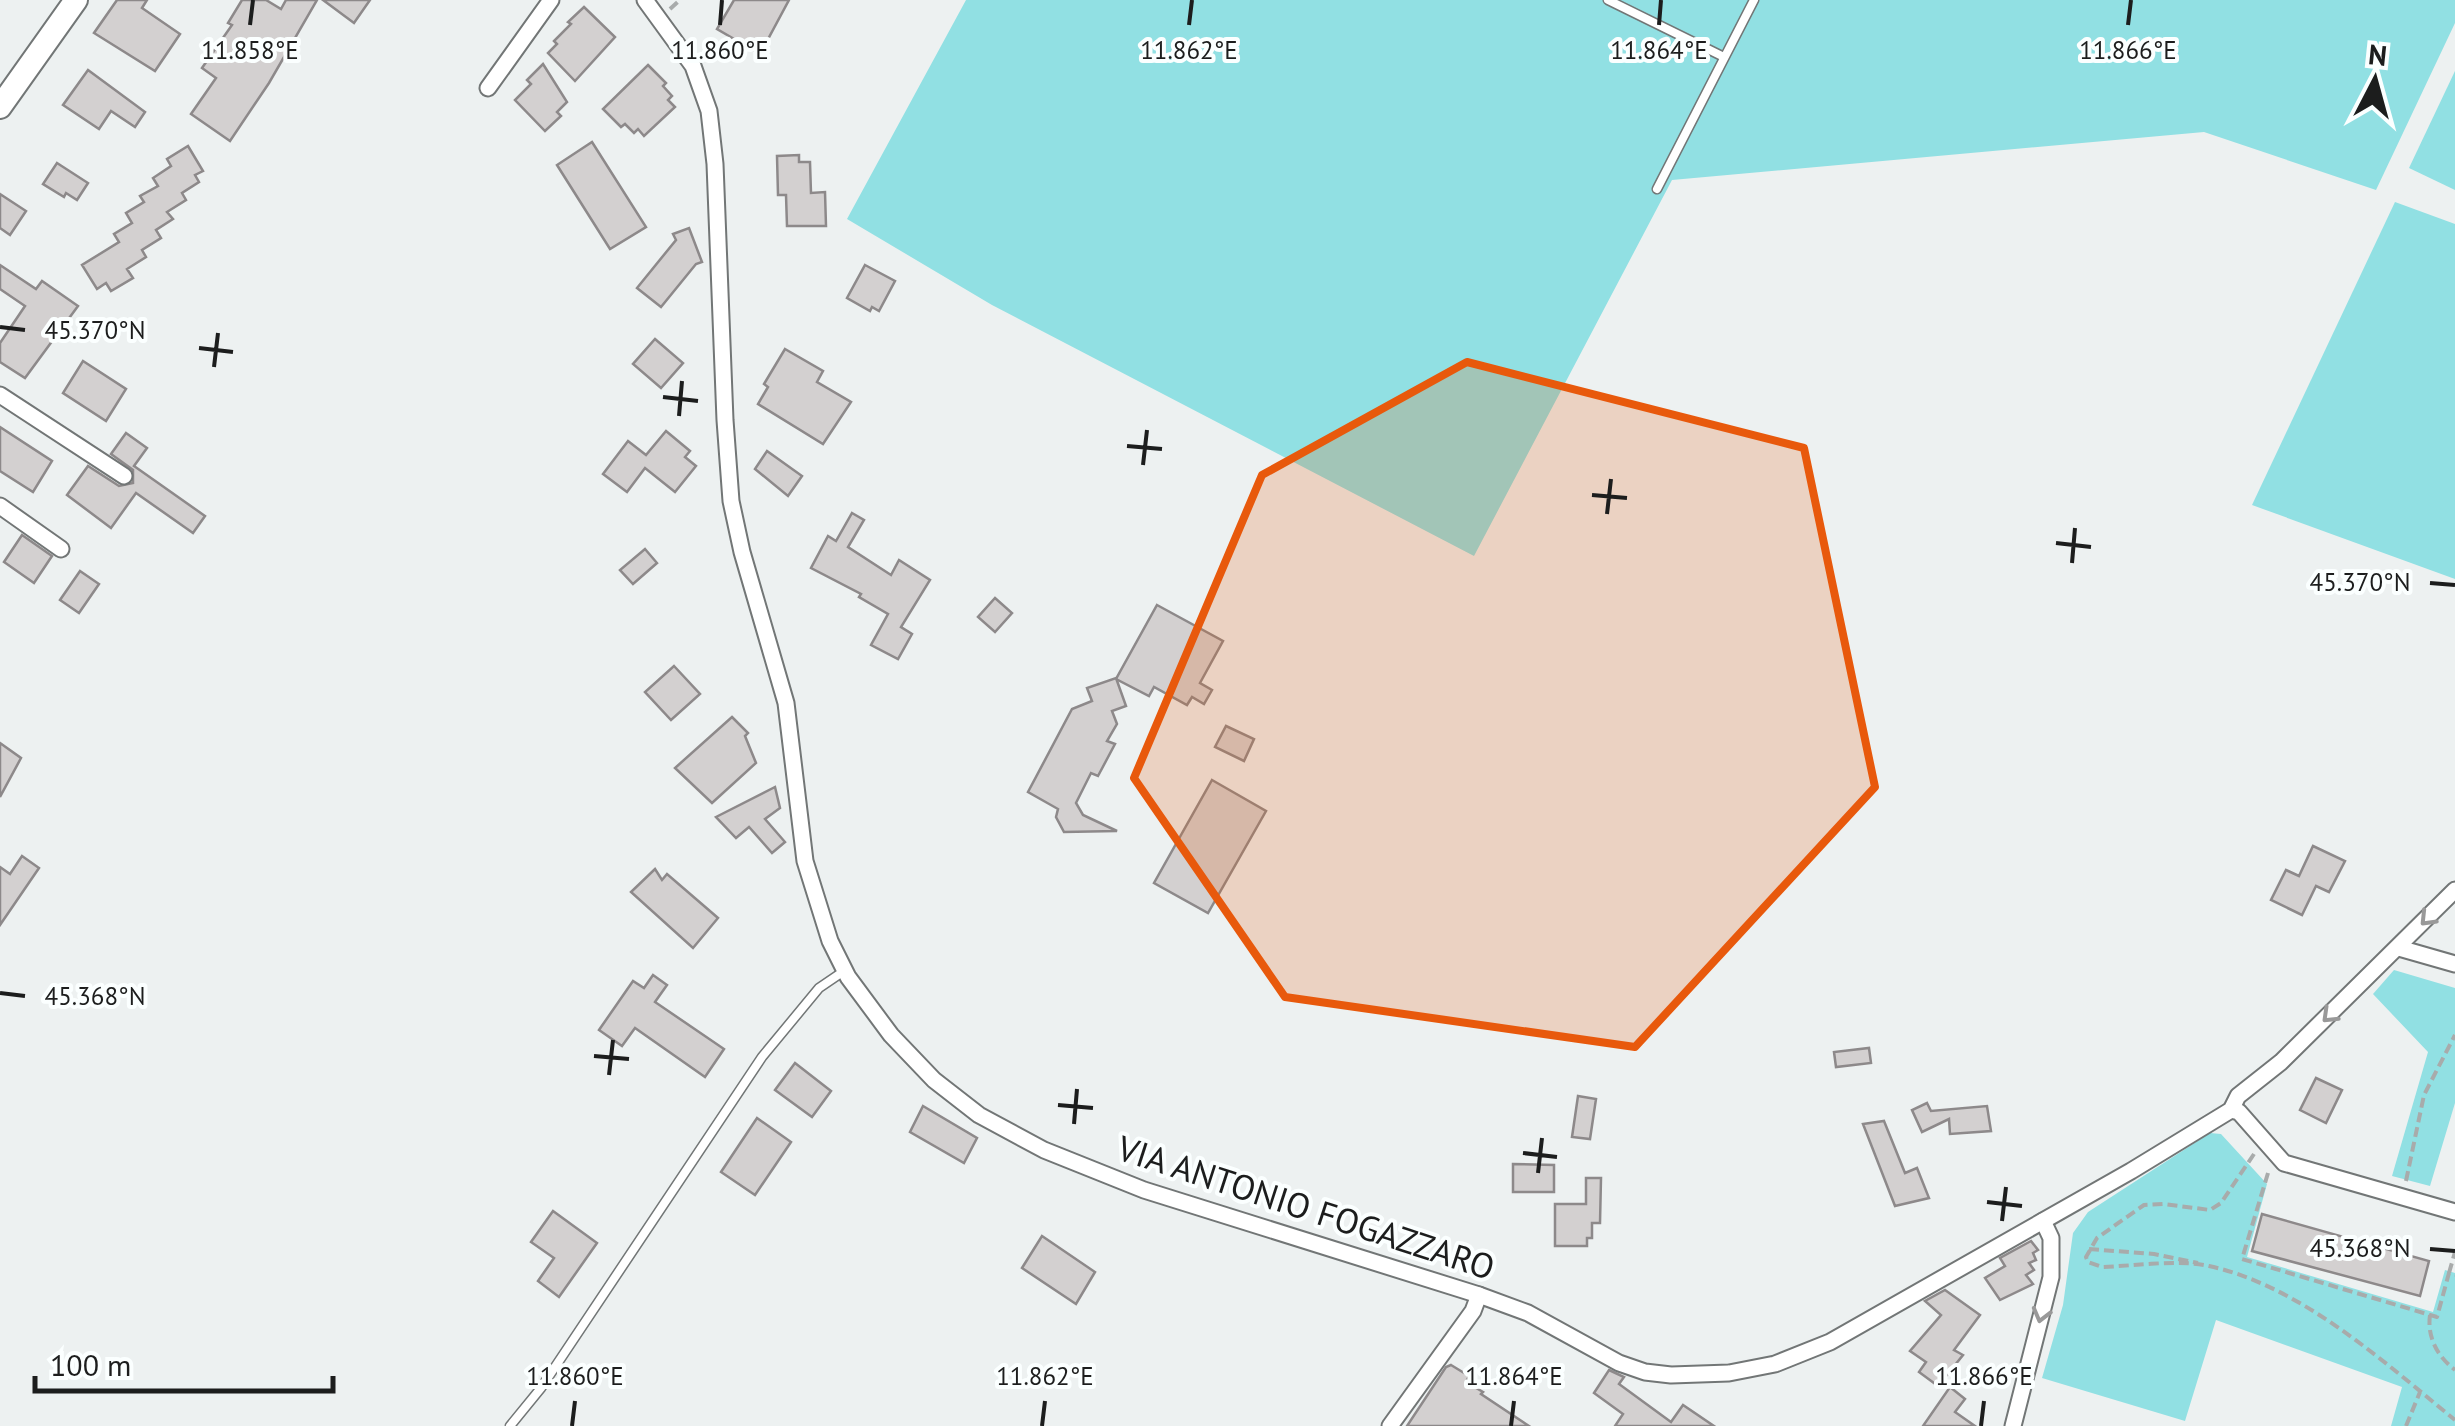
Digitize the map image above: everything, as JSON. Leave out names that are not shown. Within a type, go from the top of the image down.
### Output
[{"type":"street","points":[[0,107],[76,0]]},
{"type":"street","points":[[488,88],[551,0]]},
{"type":"street","name":"VIA ANTONIO FOGAZZARO","points":[[645,0],[693,66],[708,110],[732,501],[742,552],[786,703],[805,861],[822,917],[844,972],[890,1035],[934,1080],[979,1114],[1044,1150],[1121,1182],[1479,1294],[1644,1372],[1729,1374],[1775,1364],[1830,1342],[2231,1110],[2238,1096],[2282,1062],[2455,890]]},
{"type":"street","points":[[0,394],[124,476]]},
{"type":"street","points":[[0,506],[61,550]]},
{"type":"street","points":[[2399,948],[2455,964]]},
{"type":"street","points":[[2231,1110],[2239,1112],[2284,1163],[2455,1212]]},
{"type":"street","points":[[2013,1426],[2051,1277],[2051,1238],[2043,1221]]},
{"type":"street","points":[[1390,1426],[1473,1311],[1479,1294]]},
{"type":"lane","points":[[1608,0],[1724,57]]},
{"type":"lane","points":[[1657,189],[1754,0]]},
{"type":"lane","points":[[510,1426],[541,1388],[762,1058],[819,988],[844,972]]},
{"type":"path","points":[[670,9],[680,0]]},
{"type":"path","points":[[2405,1182],[2424,1095],[2455,1035]]},
{"type":"path","points":[[2206,1265],[2102,1267],[2088,1262],[2088,1250],[2098,1238],[2144,1205],[2210,1210],[2221,1203],[2254,1154]]},
{"type":"path","points":[[2268,1171],[2242,1259],[2437,1317],[2455,1252]]},
{"type":"path","points":[[2088,1250],[2154,1254],[2251,1280],[2330,1323],[2455,1420]]},
{"type":"path","points":[[2430,1315],[2432,1340],[2455,1370]]},
{"type":"path","points":[[2406,1426],[2420,1392]]},
{"type":"highlighted area","points":[[1467,362],[1804,448],[1875,787],[1635,1047],[1285,997],[1134,778],[1262,475]]},
{"type":"shaded area","points":[[966,0],[2455,0],[2455,23],[2376,190],[2204,132],[1672,180],[1474,556],[992,305],[847,219]]},
{"type":"shaded area","points":[[2455,71],[2455,190],[2409,168]]},
{"type":"shaded area","points":[[2395,202],[2455,224],[2455,579],[2252,505]]},
{"type":"shaded area","points":[[2394,970],[2455,988],[2455,1103],[2430,1186],[2392,1176],[2428,1052],[2373,994]]},
{"type":"shaded area","points":[[2210,1133],[2221,1134],[2267,1184],[2247,1257],[2433,1312],[2445,1270],[2455,1273],[2455,1426],[2391,1426],[2402,1387],[2216,1320],[2185,1421],[2042,1378],[2063,1305],[2073,1233],[2088,1212]]},
{"type":"building","points":[[117,0],[147,0],[142,8],[180,34],[155,71],[94,33]]},
{"type":"building","points":[[242,0],[266,0],[281,9],[286,0],[317,0],[230,141],[191,114],[216,78],[202,68],[232,25],[228,23]]},
{"type":"building","points":[[323,0],[370,0],[354,23]]},
{"type":"building","points":[[734,0],[789,0],[760,54],[717,29]]},
{"type":"building","points":[[584,7],[615,37],[575,81],[548,53],[571,24],[568,22]]},
{"type":"building","points":[[543,64],[567,102],[557,112],[561,116],[545,131],[515,100]]},
{"type":"building","points":[[648,65],[666,83],[663,86],[672,96],[668,100],[675,107],[644,136],[638,129],[634,133],[625,124],[621,127],[603,109]]},
{"type":"building","points":[[88,70],[145,112],[135,127],[111,111],[99,129],[63,105]]},
{"type":"building","points":[[592,142],[646,227],[610,249],[557,165]]},
{"type":"building","points":[[188,146],[203,171],[195,175],[199,182],[182,193],[186,200],[167,212],[173,219],[156,230],[161,238],[142,250],[146,257],[127,269],[133,278],[111,291],[106,283],[97,289],[82,265],[119,242],[114,234],[132,223],[126,213],[144,202],[140,196],[158,186],[153,178],[171,166],[167,159]]},
{"type":"building","points":[[799,155],[799,162],[810,162],[811,193],[825,192],[826,226],[787,226],[786,195],[778,195],[777,156]]},
{"type":"building","points":[[57,163],[88,183],[77,200],[43,184]]},
{"type":"building","points":[[0,194],[26,211],[10,235],[0,228]]},
{"type":"building","points":[[689,228],[702,262],[696,264],[661,307],[637,288],[676,240],[673,234]]},
{"type":"building","points":[[0,265],[36,289],[42,281],[78,306],[25,378],[0,362],[0,343],[25,306],[0,289]]},
{"type":"building","points":[[865,265],[895,281],[879,311],[872,307],[870,311],[847,298]]},
{"type":"building","points":[[655,339],[683,363],[661,388],[633,364]]},
{"type":"building","points":[[785,349],[823,371],[817,382],[851,402],[823,444],[758,404],[768,387],[764,384]]},
{"type":"building","points":[[83,361],[126,389],[106,421],[63,393]]},
{"type":"building","points":[[0,427],[52,461],[33,492],[0,471]]},
{"type":"building","points":[[666,431],[690,451],[685,457],[696,466],[675,492],[645,468],[627,492],[603,474],[628,441],[646,455]]},
{"type":"building","points":[[126,433],[147,448],[134,466],[205,516],[193,533],[136,493],[111,528],[67,495],[88,466],[119,486],[133,483],[133,470],[111,454]]},
{"type":"building","points":[[767,451],[802,476],[788,496],[755,469]]},
{"type":"building","points":[[852,513],[864,520],[848,547],[891,575],[899,560],[930,580],[901,627],[912,634],[898,659],[871,645],[888,614],[859,597],[861,594],[811,568],[828,536],[836,541]]},
{"type":"building","points":[[22,535],[52,556],[34,583],[4,562]]},
{"type":"building","points":[[645,549],[657,563],[633,584],[620,570]]},
{"type":"building","points":[[80,571],[99,584],[79,613],[60,600]]},
{"type":"building","points":[[995,598],[1012,613],[995,632],[978,617]]},
{"type":"building","points":[[1157,605],[1223,641],[1200,683],[1212,690],[1204,704],[1192,697],[1187,705],[1154,687],[1149,696],[1116,679]]},
{"type":"building","points":[[674,666],[700,694],[671,720],[645,692]]},
{"type":"building","points":[[1116,678],[1126,706],[1112,711],[1117,724],[1107,741],[1115,744],[1098,776],[1091,773],[1076,803],[1083,815],[1117,831],[1064,832],[1056,817],[1058,809],[1028,792],[1072,709],[1092,701],[1087,688]]},
{"type":"building","points":[[732,717],[748,733],[745,736],[756,763],[712,803],[675,768]]},
{"type":"building","points":[[1226,726],[1254,739],[1244,761],[1215,747]]},
{"type":"building","points":[[0,743],[21,758],[0,797]]},
{"type":"building","points":[[1212,780],[1266,811],[1208,913],[1154,883]]},
{"type":"building","points":[[775,787],[780,808],[765,819],[785,842],[772,853],[749,827],[736,838],[716,817]]},
{"type":"building","points":[[2313,846],[2345,861],[2329,892],[2316,886],[2302,915],[2271,900],[2286,870],[2299,876]]},
{"type":"building","points":[[22,856],[39,868],[0,925],[0,867],[10,874]]},
{"type":"building","points":[[655,869],[662,880],[667,874],[718,918],[693,948],[631,892]]},
{"type":"building","points":[[653,975],[667,985],[655,1002],[724,1049],[705,1077],[635,1028],[622,1046],[599,1030],[633,981],[644,988]]},
{"type":"building","points":[[1869,1048],[1871,1063],[1836,1067],[1834,1052]]},
{"type":"building","points":[[795,1063],[831,1091],[812,1117],[775,1090]]},
{"type":"building","points":[[2316,1078],[2342,1090],[2326,1123],[2300,1110]]},
{"type":"building","points":[[1578,1096],[1596,1099],[1590,1139],[1572,1137]]},
{"type":"building","points":[[1927,1103],[1931,1111],[1987,1106],[1991,1131],[1950,1134],[1949,1119],[1922,1132],[1912,1110]]},
{"type":"building","points":[[923,1106],[977,1138],[964,1163],[910,1132]]},
{"type":"building","points":[[757,1118],[791,1142],[755,1195],[721,1172]]},
{"type":"building","points":[[1884,1121],[1905,1173],[1917,1168],[1929,1198],[1895,1206],[1863,1124]]},
{"type":"building","points":[[1513,1164],[1554,1165],[1554,1192],[1513,1192]]},
{"type":"building","points":[[1586,1178],[1601,1178],[1600,1223],[1592,1223],[1592,1238],[1587,1238],[1587,1246],[1555,1246],[1555,1204],[1586,1204]]},
{"type":"building","points":[[553,1211],[597,1243],[559,1297],[538,1281],[554,1258],[531,1242]]},
{"type":"building","points":[[2262,1214],[2429,1261],[2420,1296],[2252,1251]]},
{"type":"building","points":[[1042,1236],[1095,1272],[1076,1304],[1022,1268]]},
{"type":"building","points":[[2031,1241],[2038,1250],[2033,1253],[2036,1260],[2029,1263],[2034,1270],[2026,1275],[2033,1284],[2000,1300],[1985,1278],[2005,1266],[2000,1258]]},
{"type":"building","points":[[1945,1290],[1980,1315],[1954,1350],[1963,1355],[1938,1386],[1919,1372],[1926,1362],[1910,1351],[1941,1315],[1925,1301]]},
{"type":"building","points":[[1451,1365],[1469,1376],[1466,1382],[1481,1394],[1529,1426],[1407,1426]]},
{"type":"building","points":[[1609,1370],[1624,1377],[1619,1384],[1671,1422],[1683,1405],[1714,1426],[1615,1426],[1623,1414],[1594,1393]]},
{"type":"building","points":[[1950,1387],[1965,1399],[1955,1412],[1975,1426],[1923,1426]]}]
